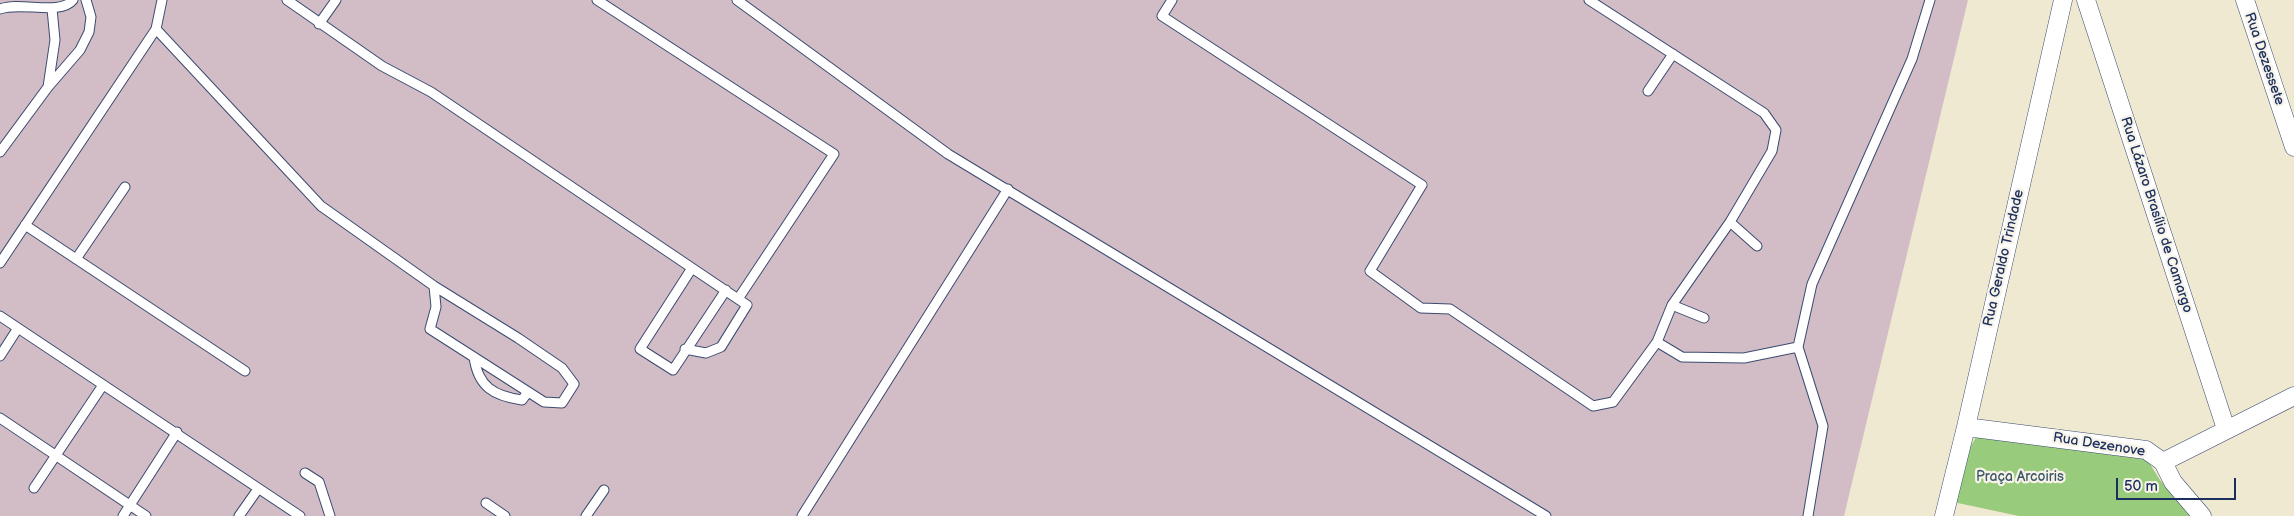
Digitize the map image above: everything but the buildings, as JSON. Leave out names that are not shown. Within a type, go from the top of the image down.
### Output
[{"type":"street","name":"Rua Geraldo Trindade","points":[[1944,516],[2063,0]]},
{"type":"street","name":"Rua Lázaro Brasílio de Camargo","points":[[2086,0],[2226,429]]},
{"type":"street","name":"Rua Dezessete","points":[[2245,0],[2294,147]]},
{"type":"street","points":[[2163,462],[2294,396]]},
{"type":"street","name":"Rua Dezenove","points":[[1966,427],[2146,450],[2163,462],[2173,482],[2202,516]]},
{"type":"lane","points":[[0,9],[34,3],[52,9],[71,3],[73,0]]},
{"type":"lane","points":[[0,152],[48,87],[80,50],[89,32],[91,17],[86,0]]},
{"type":"lane","points":[[0,263],[156,29],[162,0]]},
{"type":"lane","points":[[287,0],[382,66],[430,92],[747,305],[721,347],[706,353],[685,350]]},
{"type":"lane","points":[[319,24],[336,0]]},
{"type":"lane","points":[[597,0],[834,154],[738,299]]},
{"type":"lane","points":[[737,0],[948,154],[1546,516]]},
{"type":"lane","points":[[1172,0],[1162,16],[1422,184],[1370,271],[1421,308],[1450,309],[1593,406],[1614,402],[1657,342],[1672,305],[1730,222],[1772,151],[1776,130],[1764,113],[1589,0]]},
{"type":"lane","points":[[1808,516],[1823,426],[1798,347],[1812,284],[1912,59],[1930,0]]},
{"type":"lane","points":[[48,87],[55,40],[52,9]]},
{"type":"lane","points":[[156,29],[320,206],[434,286],[518,338],[562,368],[574,384],[562,403],[544,402],[430,329],[436,307],[434,286]]},
{"type":"lane","points":[[1648,91],[1673,54]]},
{"type":"lane","points":[[76,259],[125,187]]},
{"type":"lane","points":[[802,516],[1008,189]]},
{"type":"lane","points":[[1730,222],[1757,246]]},
{"type":"lane","points":[[24,225],[245,371]]},
{"type":"lane","points":[[692,268],[640,348],[656,359],[673,370],[726,290]]},
{"type":"lane","points":[[1672,305],[1704,318]]},
{"type":"lane","points":[[0,316],[177,432],[300,516]]},
{"type":"lane","points":[[0,356],[18,328]]},
{"type":"lane","points":[[1657,342],[1682,357],[1744,358],[1798,347]]},
{"type":"lane","points":[[474,357],[476,373],[486,387],[508,398],[522,400],[528,392]]},
{"type":"lane","points":[[34,488],[54,455],[103,385]]},
{"type":"lane","points":[[0,418],[146,516]]},
{"type":"lane","points":[[123,516],[177,432]]},
{"type":"lane","points":[[305,473],[319,482],[330,516]]},
{"type":"lane","points":[[239,516],[258,489]]},
{"type":"lane","points":[[586,516],[604,490]]},
{"type":"lane","points":[[486,503],[506,516]]},
{"type":"shaded area","points":[[0,0],[1968,0],[1844,516],[0,516]]},
{"type":"green space","name":"Praça Arcoiris","points":[[1978,434],[2146,458],[2160,480],[2191,516],[2019,516],[1939,499]]}]
